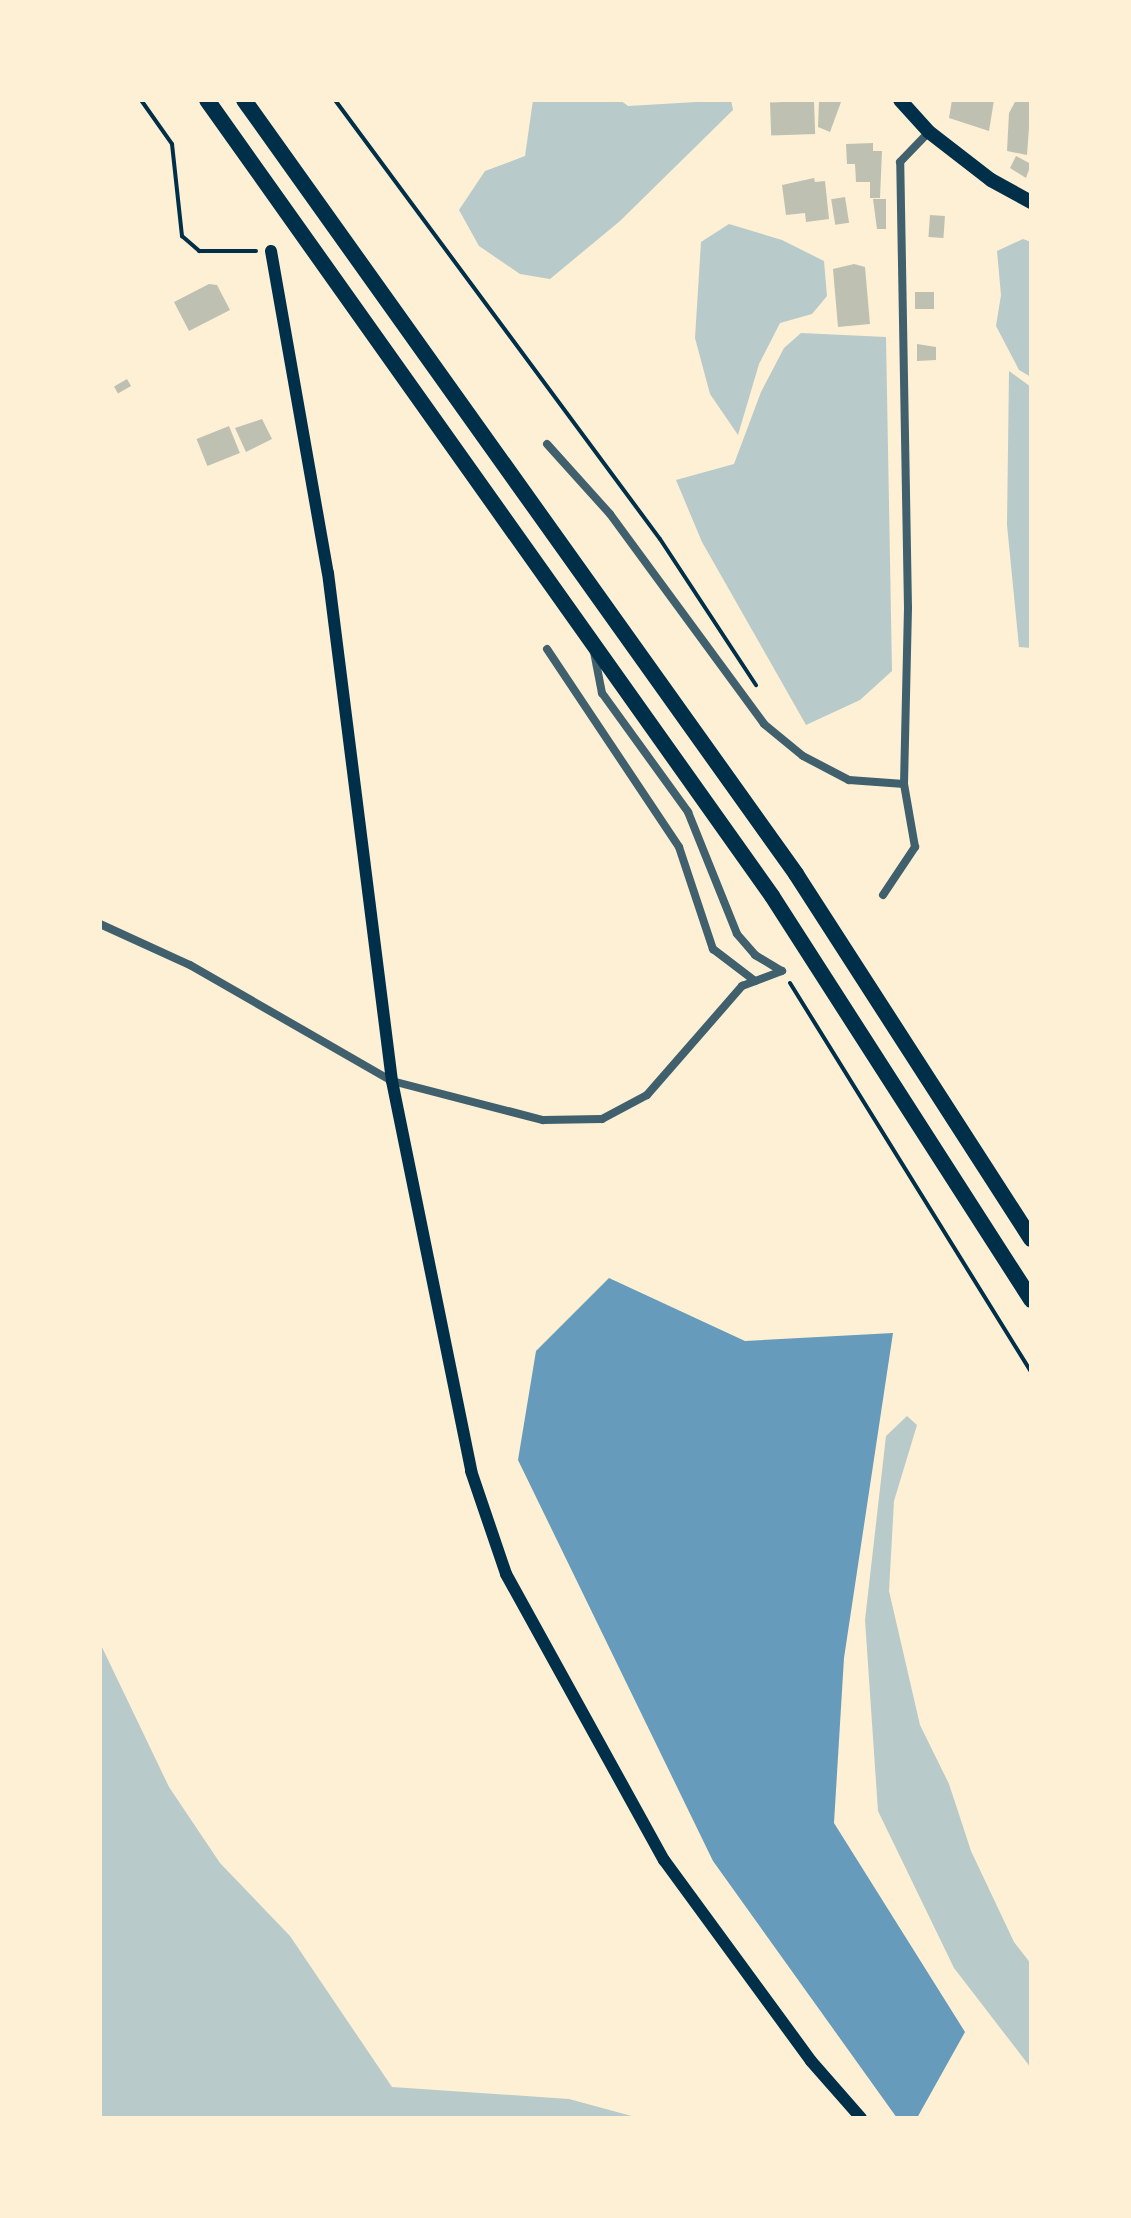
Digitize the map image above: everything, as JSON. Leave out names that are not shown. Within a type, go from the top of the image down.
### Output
[{"type":"highway","points":[[207,100],[772,896],[1031,1300]]},
{"type":"highway","points":[[244,100],[796,874],[1031,1239]]},
{"type":"main road","points":[[900,100],[929,132],[991,180],[1031,202]]},
{"type":"main road","points":[[271,251],[328,573],[392,1081],[471,1471],[506,1574],[664,1860],[811,2061],[861,2118]]},
{"type":"street","points":[[883,895],[915,847],[904,784],[908,577],[900,162],[929,132]]},
{"type":"street","points":[[547,444],[610,514],[764,724],[803,756],[849,780],[904,784]]},
{"type":"street","points":[[592,644],[602,693],[688,812],[737,934],[755,955],[782,971]]},
{"type":"street","points":[[547,649],[679,847],[713,949],[755,981]]},
{"type":"street","points":[[100,924],[190,965],[392,1081],[543,1120],[602,1119],[647,1095],[742,986],[782,971]]},
{"type":"path","points":[[141,100],[172,144],[182,236],[199,251],[271,251]]},
{"type":"path","points":[[335,100],[660,539],[761,692]]},
{"type":"path","points":[[782,971],[1031,1371]]},
{"type":"shaded area","points":[[533,100],[620,100],[628,106],[731,100],[733,110],[620,221],[550,279],[520,274],[479,246],[459,210],[485,171],[525,156]]},
{"type":"shaded area","points":[[729,224],[782,240],[824,261],[827,296],[812,314],[780,323],[759,364],[738,435],[710,394],[695,338],[701,242]]},
{"type":"shaded area","points":[[1023,239],[1031,242],[1031,377],[1019,370],[996,326],[1001,295],[997,251]]},
{"type":"shaded area","points":[[801,333],[886,337],[892,671],[860,700],[806,725],[702,542],[676,480],[734,464],[761,392],[784,348]]},
{"type":"shaded area","points":[[1009,371],[1031,387],[1031,648],[1019,647],[1007,525]]},
{"type":"shaded area","points":[[907,1416],[917,1425],[894,1501],[889,1591],[920,1725],[949,1784],[971,1851],[1014,1942],[1031,1964],[1031,2068],[954,1968],[878,1811],[865,1620],[886,1436]]},
{"type":"shaded area","points":[[100,1643],[169,1787],[220,1863],[290,1936],[392,2087],[569,2099],[639,2118],[100,2118]]},
{"type":"water","points":[[609,1278],[745,1341],[893,1333],[844,1658],[834,1823],[965,2032],[917,2118],[897,2118],[713,1861],[518,1460],[536,1351]]},
{"type":"building","points":[[819,100],[841,102],[830,132],[818,127]]},
{"type":"building","points":[[952,100],[994,100],[989,131],[949,118]]},
{"type":"building","points":[[1016,100],[1031,100],[1027,155],[1007,151],[1009,113]]},
{"type":"building","points":[[814,101],[815,134],[771,136],[770,103]]},
{"type":"building","points":[[873,143],[873,151],[882,151],[880,198],[870,198],[870,182],[856,182],[855,164],[847,164],[846,144]]},
{"type":"building","points":[[1016,156],[1031,164],[1026,178],[1010,168]]},
{"type":"building","points":[[814,178],[815,182],[825,181],[829,219],[806,222],[805,213],[786,215],[782,185]]},
{"type":"building","points":[[845,197],[849,223],[835,225],[831,199]]},
{"type":"building","points":[[873,199],[886,199],[886,229],[877,229]]},
{"type":"building","points":[[930,215],[945,216],[943,238],[928,237]]},
{"type":"building","points":[[854,264],[865,267],[870,324],[838,327],[833,269]]},
{"type":"building","points":[[209,284],[217,285],[230,310],[189,331],[174,302]]},
{"type":"building","points":[[915,292],[934,292],[934,309],[915,309]]},
{"type":"building","points":[[917,344],[936,347],[936,360],[917,361]]},
{"type":"building","points":[[127,379],[131,386],[118,393],[114,386]]},
{"type":"building","points":[[262,419],[272,439],[246,452],[235,428]]},
{"type":"building","points":[[229,426],[240,453],[207,466],[197,439]]}]
